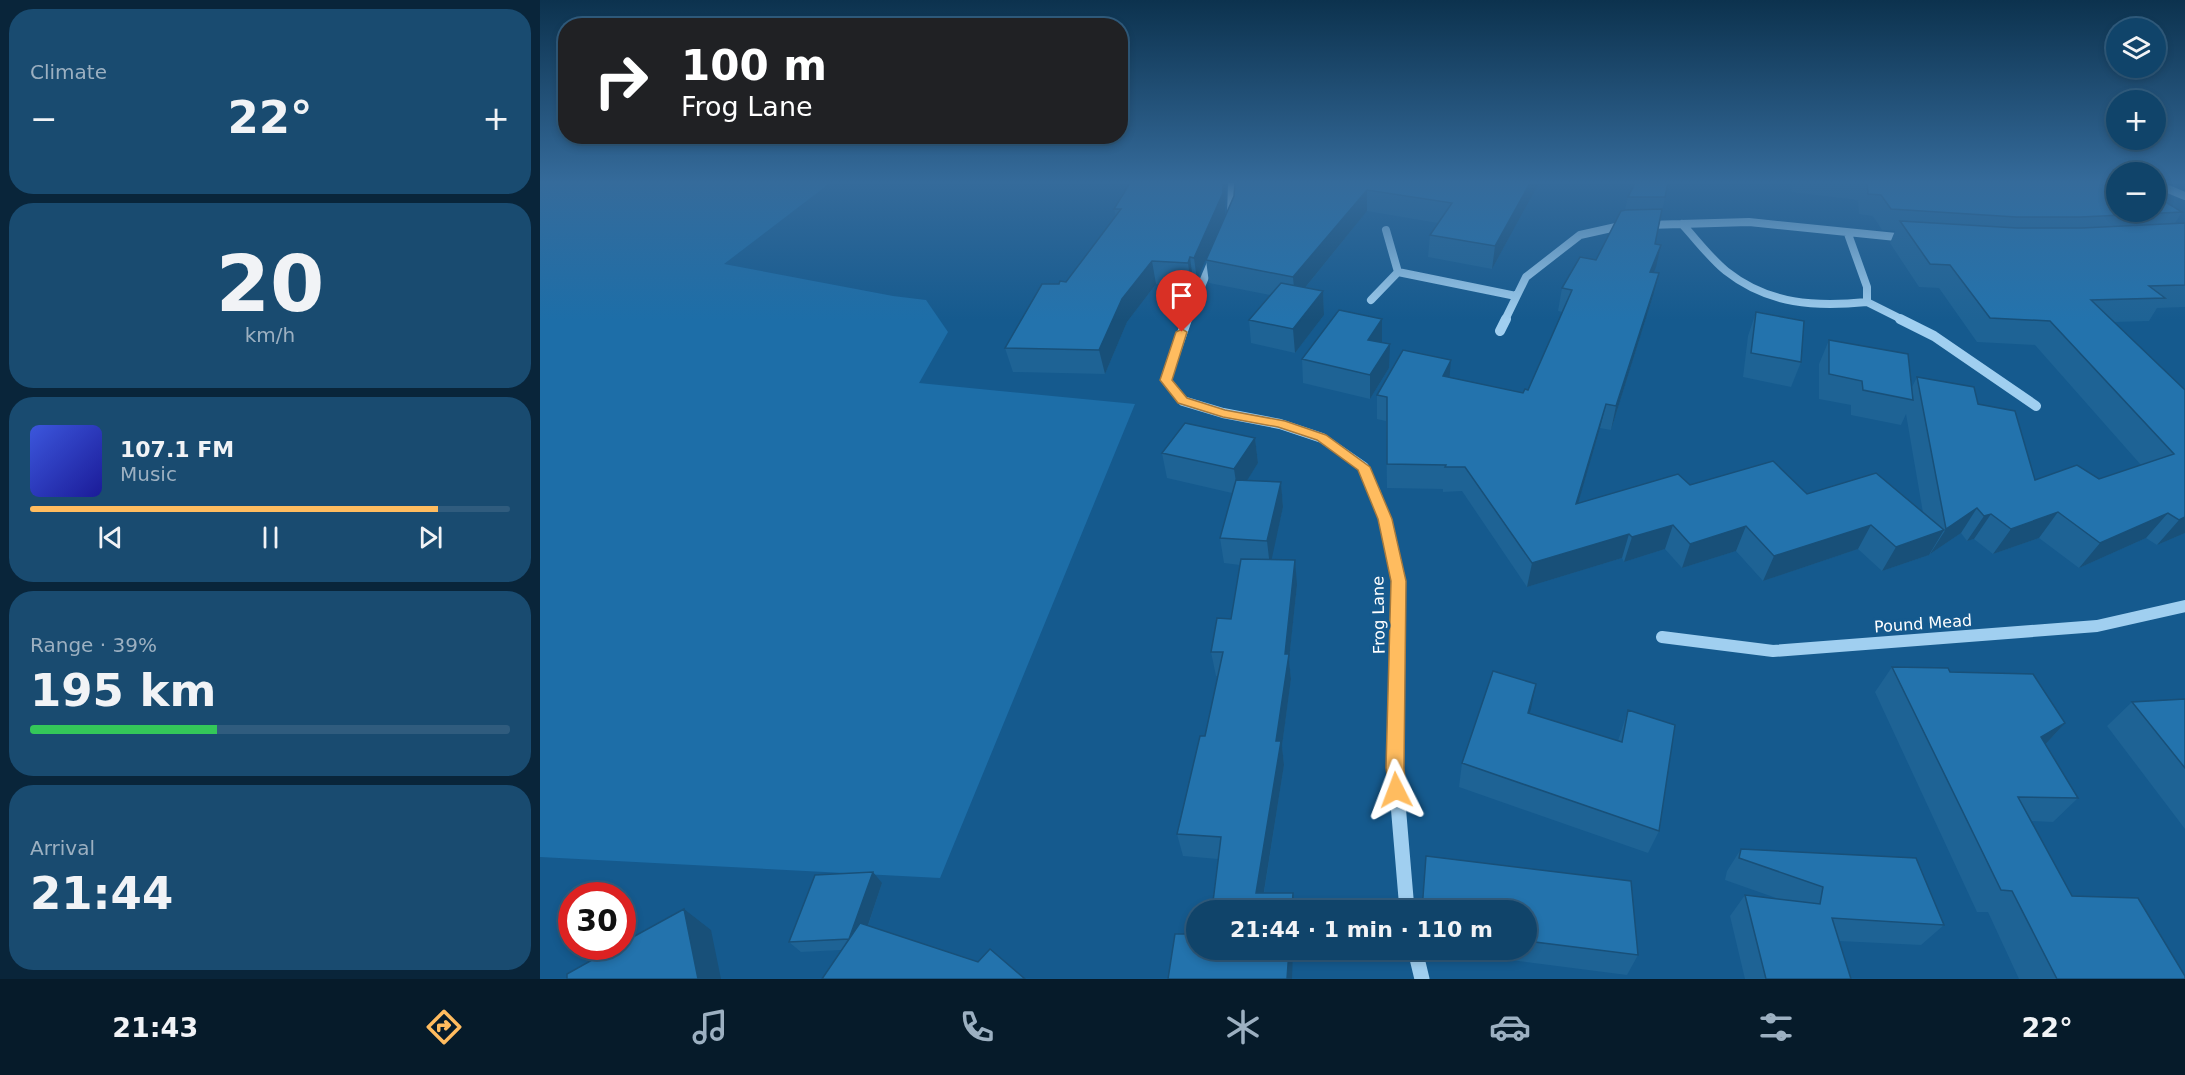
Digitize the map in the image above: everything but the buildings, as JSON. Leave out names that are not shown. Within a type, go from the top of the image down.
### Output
[{"type":"street","points":[[1500,331],[1526,277],[1580,235],[1612,229]]},
{"type":"street","points":[[1686,229],[1726,271],[1753,287],[1784,300],[1827,306],[1867,302],[1934,336],[2036,406]]},
{"type":"street","points":[[1804,229],[1911,239]]},
{"type":"street","points":[[1386,230],[1398,272]]},
{"type":"street","points":[[1848,234],[1867,287],[1867,302]]},
{"type":"street","name":"Frog Lane","points":[[1217,248],[1182,332],[1166,380],[1183,400],[1223,413],[1281,424],[1322,438],[1364,467],[1385,519],[1399,581],[1395,768],[1406,900]]},
{"type":"street","points":[[1398,272],[1516,296]]},
{"type":"street","points":[[1371,300],[1398,272]]},
{"type":"street","name":"Pound Mead","points":[[1662,637],[1773,651],[2097,626],[2185,606]]},
{"type":"street","points":[[1417,960],[1422,979]]},
{"type":"shaded area","points":[[540,229],[770,229],[724,264],[893,296],[926,300],[948,332],[919,383],[1135,404],[940,878],[540,857]]},
{"type":"route","points":[[1182,332],[1166,380],[1183,400],[1223,413],[1281,424],[1322,438],[1364,467],[1385,519],[1399,581],[1396,790]]}]
